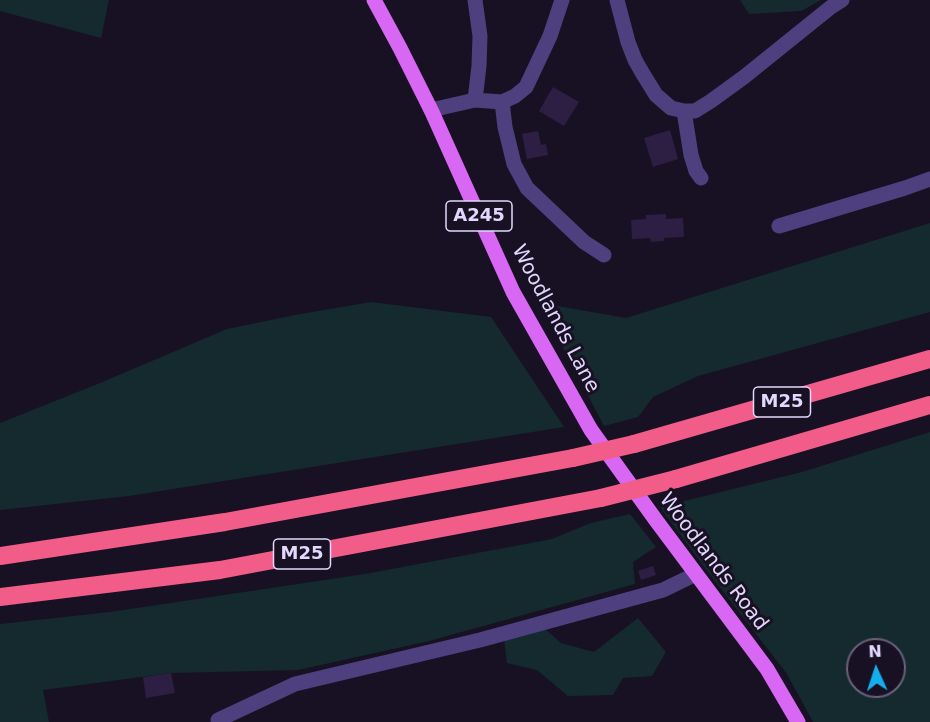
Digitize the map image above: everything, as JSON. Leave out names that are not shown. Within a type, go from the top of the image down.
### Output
[{"type":"highway","name":"M25","points":[[0,556],[225,522],[573,458],[634,444],[930,359]]},
{"type":"highway","name":"M25","points":[[0,597],[220,570],[601,498],[676,479],[930,405]]},
{"type":"main road","name":"Woodlands Lane","points":[[374,0],[431,110],[513,292],[591,430]]},
{"type":"main road","name":"Woodlands Road","points":[[591,430],[767,669],[798,722]]},
{"type":"street","points":[[475,0],[480,36],[475,100]]},
{"type":"street","points":[[431,110],[475,100],[502,102],[515,96],[526,87],[550,36],[562,0]]},
{"type":"street","points":[[617,0],[628,42],[643,74],[656,95],[671,108],[684,111],[695,111],[711,101],[842,0]]},
{"type":"street","points":[[502,102],[505,127],[514,164],[527,188],[584,242],[604,255]]},
{"type":"street","points":[[684,111],[691,155],[701,178]]},
{"type":"street","points":[[779,226],[930,179]]},
{"type":"street","points":[[218,720],[295,684],[480,640],[663,590],[696,574]]},
{"type":"green space","points":[[0,0],[109,0],[101,38],[0,11]]},
{"type":"green space","points":[[740,0],[821,0],[801,11],[749,14]]},
{"type":"green space","points":[[930,223],[930,312],[698,376],[653,397],[638,417],[604,426],[540,303],[626,318]]},
{"type":"green space","points":[[371,302],[491,317],[564,427],[129,496],[0,510],[0,423],[227,329]]},
{"type":"green space","points":[[930,432],[930,722],[813,722],[787,674],[660,507],[802,472]]},
{"type":"green space","points":[[630,514],[656,547],[633,562],[635,584],[429,641],[298,670],[171,673],[43,690],[49,722],[0,722],[0,624],[110,612],[365,574],[552,539],[591,523]]},
{"type":"green space","points":[[638,618],[666,652],[652,676],[623,678],[613,695],[568,696],[537,670],[507,663],[504,639],[545,629],[561,643],[594,652]]},
{"type":"building","points":[[553,87],[579,102],[564,126],[539,111]]},
{"type":"building","points":[[670,130],[678,159],[653,167],[644,138]]},
{"type":"building","points":[[538,131],[541,145],[546,144],[548,155],[527,159],[522,134]]},
{"type":"building","points":[[666,214],[666,219],[683,218],[684,237],[664,238],[664,241],[651,242],[650,238],[632,239],[631,220],[646,219],[646,215]]},
{"type":"building","points":[[653,566],[656,575],[641,580],[638,571]]},
{"type":"building","points":[[171,673],[175,693],[146,698],[143,677]]}]
